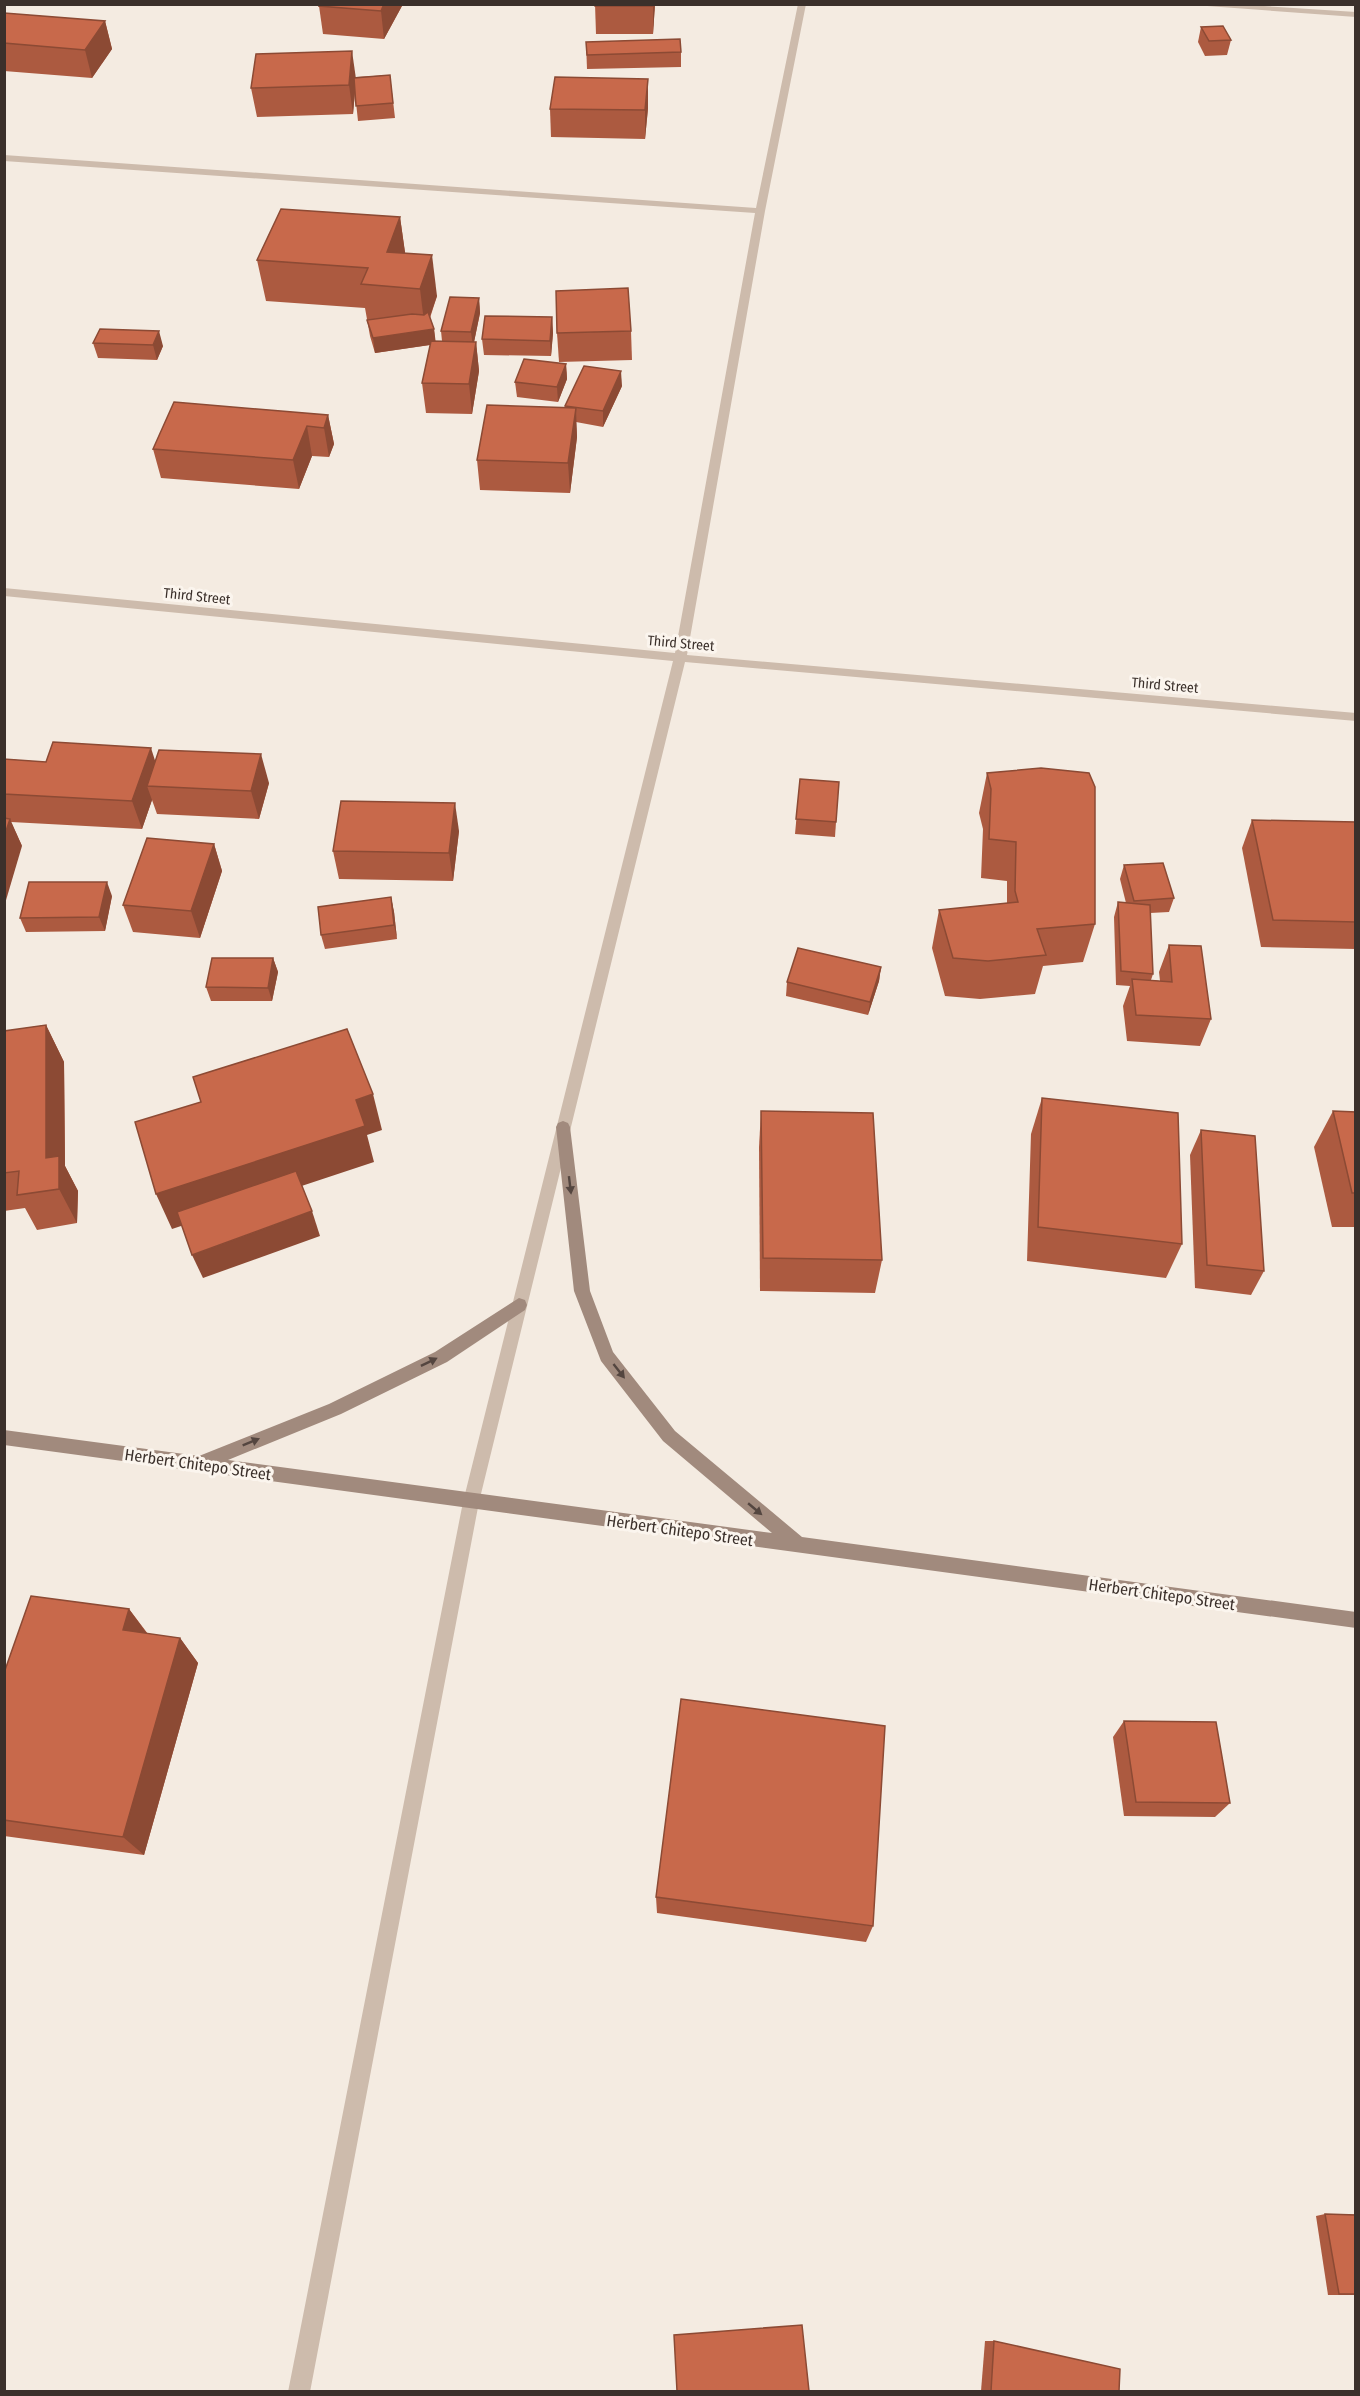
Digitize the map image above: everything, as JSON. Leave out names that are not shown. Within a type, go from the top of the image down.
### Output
[{"type":"main road","points":[[563,1127],[582,1291],[607,1356],[669,1436],[799,1545]]},
{"type":"main road","points":[[197,1464],[335,1409],[441,1357],[519,1305]]},
{"type":"main road","name":"Herbert Chitepo Street","points":[[4,1437],[1356,1620]]},
{"type":"street","points":[[299,2391],[471,1502],[680,658],[760,210],[802,4]]},
{"type":"street","points":[[1184,4],[1356,15]]},
{"type":"street","points":[[4,158],[760,210]]},
{"type":"street","name":"Third Street","points":[[4,592],[680,658],[1356,717]]},
{"type":"building","points":[[320,4],[384,4],[381,11],[319,6]]},
{"type":"building","points":[[595,4],[653,4],[653,6],[595,6]]},
{"type":"building","points":[[4,13],[105,21],[85,50],[4,43]]},
{"type":"building","points":[[1223,26],[1231,40],[1209,41],[1201,27]]},
{"type":"building","points":[[680,39],[681,52],[587,55],[586,42]]},
{"type":"building","points":[[352,51],[349,85],[251,88],[256,54]]},
{"type":"building","points":[[390,75],[393,103],[356,106],[354,78]]},
{"type":"building","points":[[555,77],[648,79],[645,110],[550,109]]},
{"type":"building","points":[[281,209],[400,217],[387,252],[432,255],[420,289],[361,284],[368,268],[257,260]]},
{"type":"building","points":[[628,288],[631,331],[557,333],[556,291]]},
{"type":"building","points":[[450,297],[479,298],[471,332],[441,331]]},
{"type":"building","points":[[428,312],[434,329],[373,338],[367,320],[412,314],[424,315]]},
{"type":"building","points":[[485,316],[552,317],[550,341],[482,339]]},
{"type":"building","points":[[100,329],[159,331],[153,345],[93,343]]},
{"type":"building","points":[[431,341],[476,342],[469,384],[422,383]]},
{"type":"building","points":[[524,359],[566,364],[557,387],[515,382]]},
{"type":"building","points":[[584,366],[621,371],[603,411],[565,406]]},
{"type":"building","points":[[174,402],[328,415],[324,428],[307,426],[293,460],[153,449]]},
{"type":"building","points":[[487,405],[576,408],[568,463],[477,460]]},
{"type":"building","points":[[53,742],[151,748],[132,801],[4,794],[4,759],[46,762]]},
{"type":"building","points":[[159,750],[261,754],[251,791],[147,786]]},
{"type":"building","points":[[1041,768],[1089,773],[1095,787],[1095,924],[1037,929],[1046,955],[988,961],[953,958],[939,910],[1018,902],[1015,891],[1016,842],[989,839],[991,789],[987,773]]},
{"type":"building","points":[[800,779],[839,782],[836,822],[796,819]]},
{"type":"building","points":[[341,801],[455,803],[449,853],[333,851]]},
{"type":"building","points":[[4,818],[10,819],[4,837]]},
{"type":"building","points":[[1252,820],[1356,822],[1356,922],[1273,920]]},
{"type":"building","points":[[147,838],[214,844],[191,911],[123,905]]},
{"type":"building","points":[[1163,863],[1174,898],[1134,901],[1124,865]]},
{"type":"building","points":[[29,882],[107,882],[99,917],[20,918]]},
{"type":"building","points":[[391,897],[394,925],[321,935],[318,907]]},
{"type":"building","points":[[1118,902],[1150,905],[1153,974],[1121,971]]},
{"type":"building","points":[[1169,945],[1201,946],[1211,1019],[1136,1015],[1132,979],[1172,982]]},
{"type":"building","points":[[798,948],[881,967],[870,1002],[787,982]]},
{"type":"building","points":[[212,958],[273,958],[268,988],[206,987]]},
{"type":"building","points":[[46,1025],[46,1158],[59,1156],[59,1189],[17,1195],[19,1171],[4,1173],[4,1031]]},
{"type":"building","points":[[347,1029],[373,1094],[356,1100],[365,1126],[156,1194],[135,1122],[201,1102],[193,1077]]},
{"type":"building","points":[[1042,1098],[1178,1113],[1182,1244],[1038,1227]]},
{"type":"building","points":[[761,1111],[873,1113],[882,1260],[763,1258]]},
{"type":"building","points":[[1333,1111],[1356,1112],[1356,1193],[1352,1193]]},
{"type":"building","points":[[1201,1130],[1255,1136],[1264,1271],[1207,1265]]},
{"type":"building","points":[[296,1171],[312,1211],[192,1255],[177,1212]]},
{"type":"building","points":[[31,1596],[129,1609],[123,1630],[180,1638],[123,1837],[4,1820],[4,1673]]},
{"type":"building","points":[[681,1699],[885,1726],[873,1926],[656,1897]]},
{"type":"building","points":[[1124,1721],[1216,1722],[1230,1803],[1136,1802]]},
{"type":"building","points":[[1325,2214],[1356,2215],[1356,2294],[1339,2294]]},
{"type":"building","points":[[802,2325],[809,2391],[677,2391],[674,2335]]},
{"type":"building","points":[[994,2341],[1120,2369],[1119,2391],[991,2391]]}]
